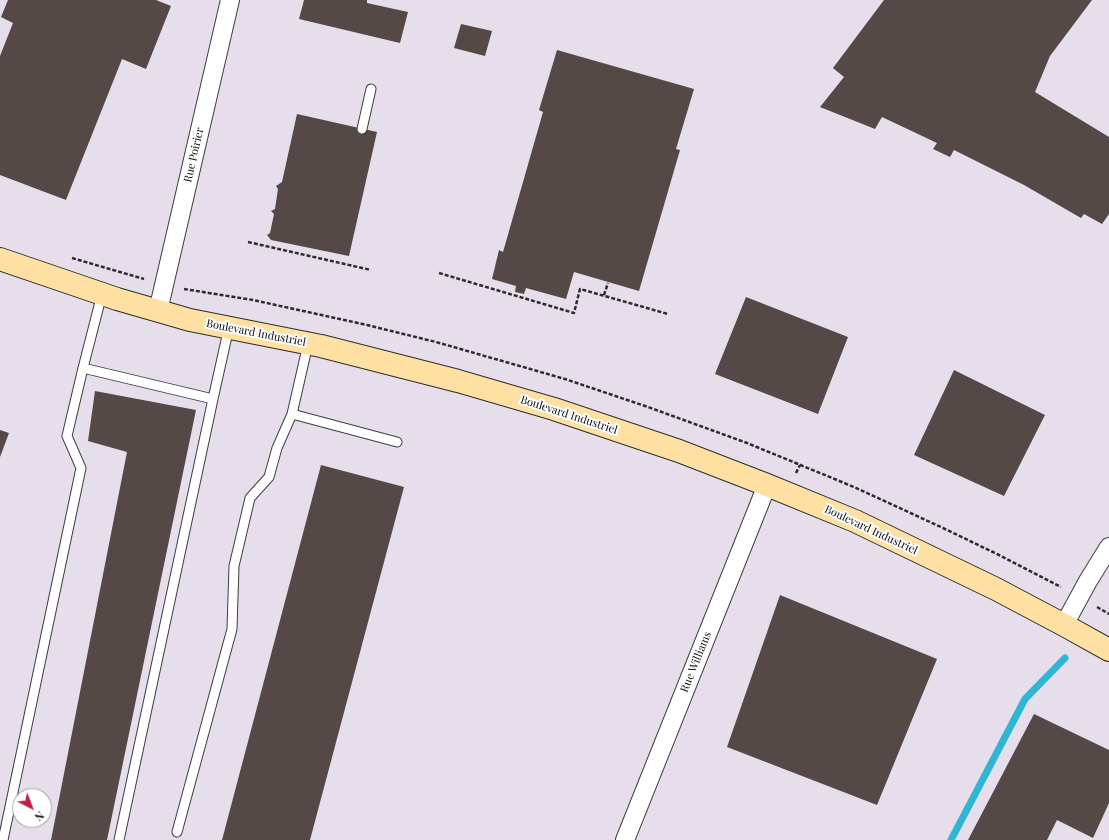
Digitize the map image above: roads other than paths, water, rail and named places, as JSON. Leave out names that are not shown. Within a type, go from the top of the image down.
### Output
[{"type":"street","name":"Rue Poirier","points":[[158,311],[230,0]]},
{"type":"street","name":"Boulevard Industriel","points":[[0,259],[102,294],[190,320],[308,344],[458,380],[554,409],[679,452],[767,485],[862,525],[989,586],[1109,650]]},
{"type":"street","name":"Rue Williams","points":[[624,840],[767,485]]},
{"type":"street","points":[[1064,625],[1109,547]]},
{"type":"lane","points":[[362,129],[371,89]]},
{"type":"lane","points":[[3,840],[81,468],[67,436],[102,294]]},
{"type":"lane","points":[[119,840],[229,327]]},
{"type":"lane","points":[[177,832],[232,629],[234,566],[250,498],[269,477],[277,448],[292,414],[308,344]]},
{"type":"lane","points":[[83,368],[213,399]]},
{"type":"lane","points":[[292,414],[396,442]]},
{"type":"waterway","points":[[951,840],[1025,699],[1065,658]]}]
